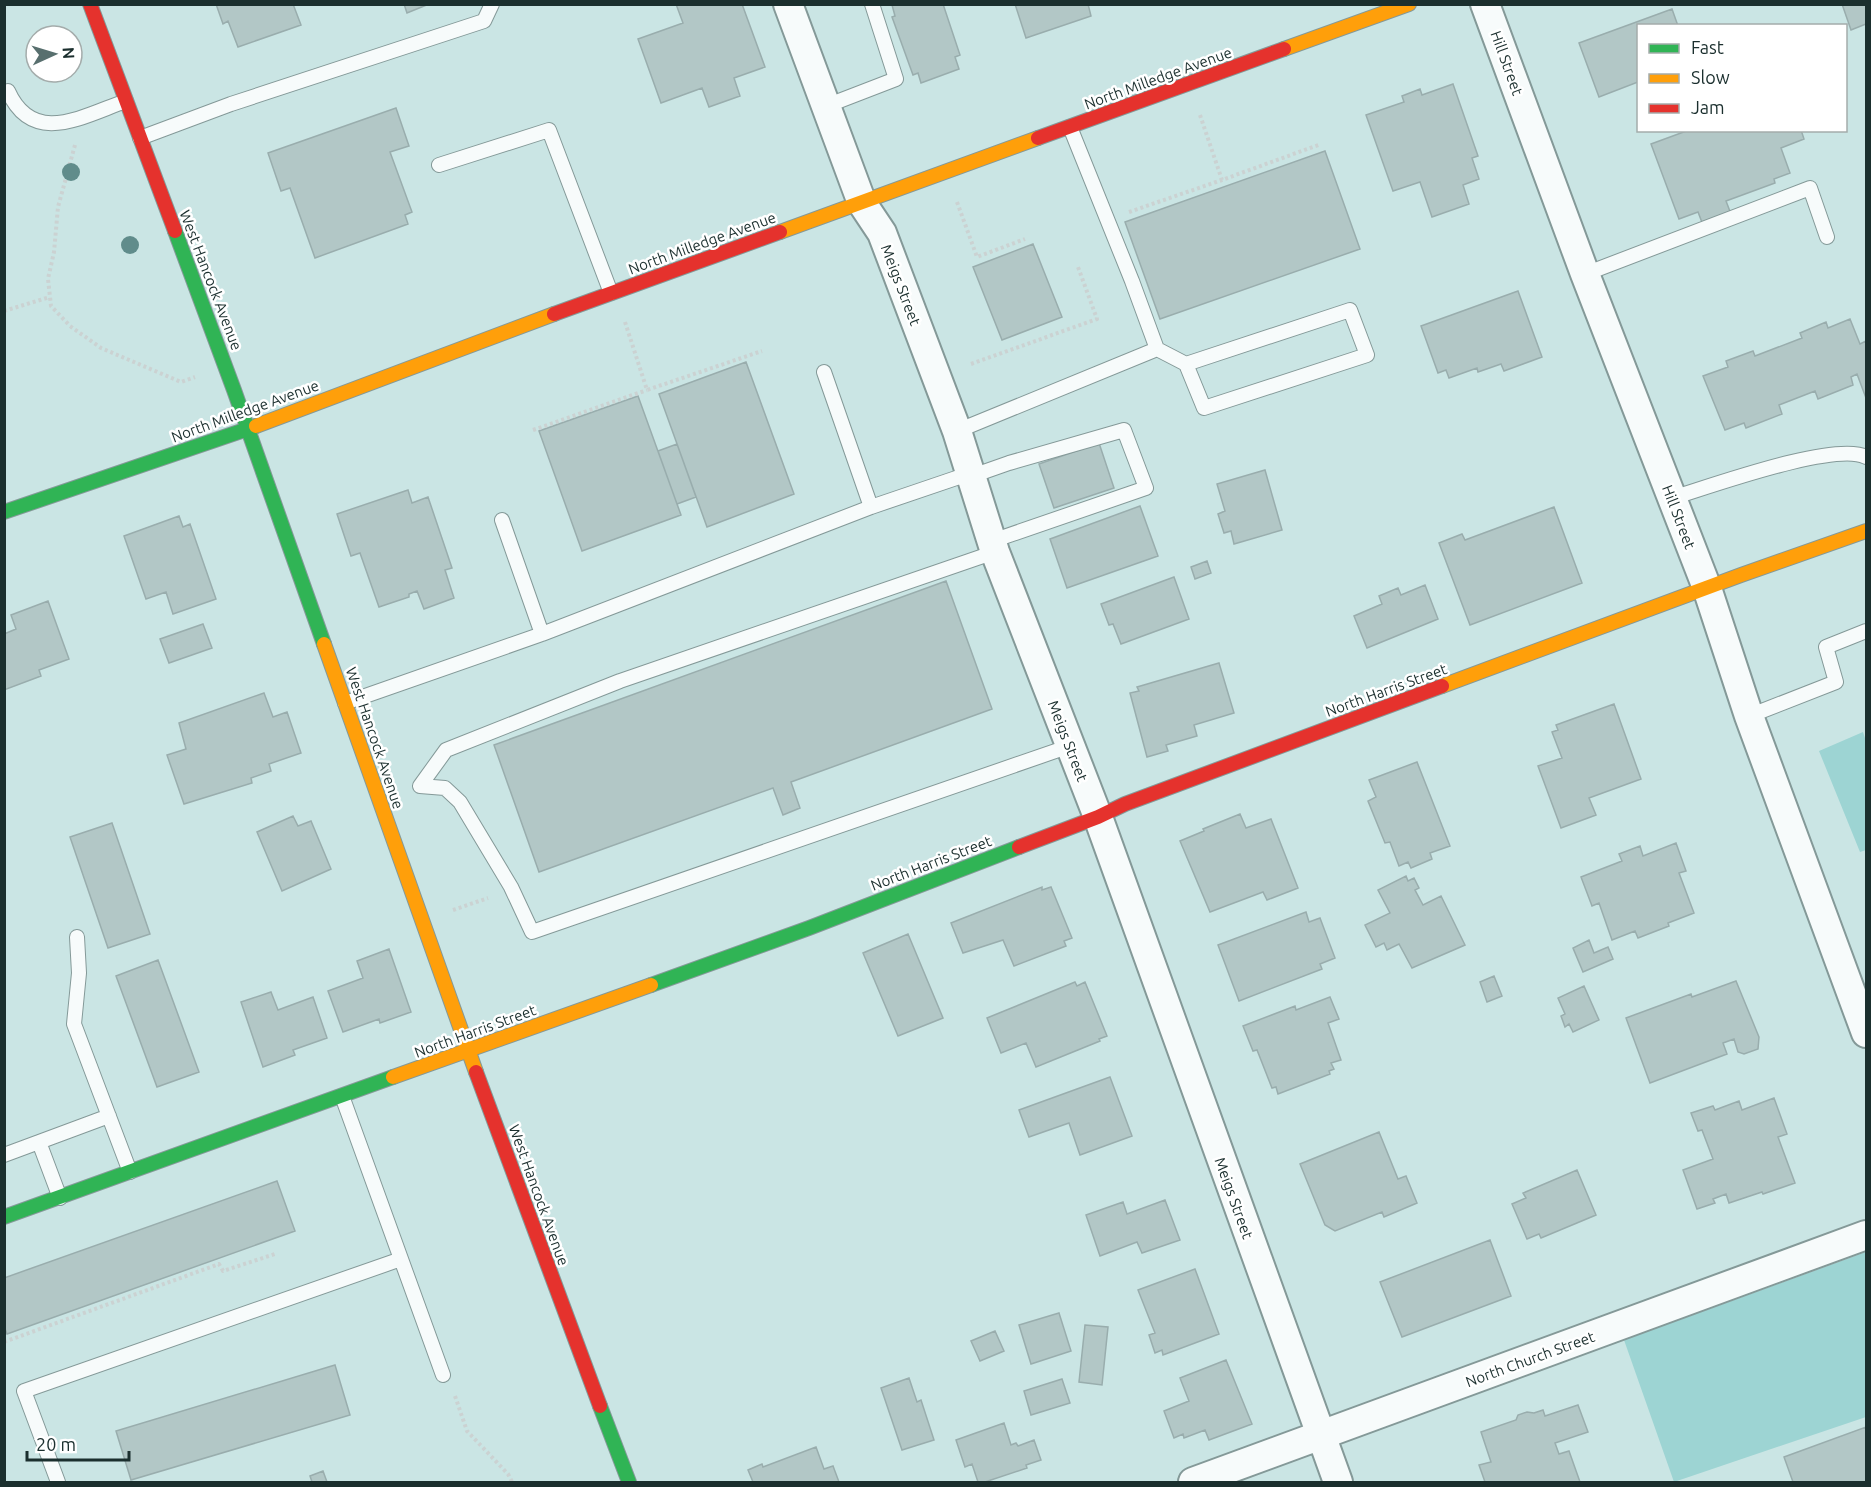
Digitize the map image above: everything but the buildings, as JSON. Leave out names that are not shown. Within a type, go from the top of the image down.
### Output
[{"type":"street","name":"West Hancock Avenue","points":[[90,4],[248,429],[468,1051],[629,1482]]},
{"type":"street","name":"Meigs Street","points":[[789,4],[862,203],[882,233],[957,431],[994,547],[1098,817],[1338,1482]]},
{"type":"street","name":"North Milledge Avenue","points":[[4,512],[248,429],[611,293],[1409,4]]},
{"type":"street","name":"Hill Street","points":[[1485,4],[1585,274],[1707,588],[1749,716],[1866,1033]]},
{"type":"street","name":"North Harris Street","points":[[4,1217],[809,928],[1137,800],[1866,531]]},
{"type":"street","name":"North Church Street","points":[[1193,1482],[1866,1235]]},
{"type":"lane","points":[[140,138],[231,104],[484,21],[492,4]]},
{"type":"lane","points":[[826,106],[896,79],[872,4]]},
{"type":"lane","points":[[8,91],[21,111],[34,121],[52,124],[126,101]]},
{"type":"lane","points":[[1070,127],[1157,349],[1186,364],[1204,408],[1367,355],[1350,310],[1186,364]]},
{"type":"lane","points":[[439,165],[549,130],[611,293]]},
{"type":"lane","points":[[1585,274],[1809,188],[1827,237]]},
{"type":"lane","points":[[957,431],[1157,349]]},
{"type":"lane","points":[[824,372],[871,507]]},
{"type":"lane","points":[[345,703],[542,634],[871,507],[972,474],[1124,430],[1146,488],[994,547],[620,681],[446,750],[420,786],[445,788],[460,802],[511,887],[532,932],[1070,746]]},
{"type":"lane","points":[[1672,498],[1801,460],[1841,453],[1859,453],[1866,457]]},
{"type":"lane","points":[[502,520],[542,634]]},
{"type":"lane","points":[[1749,716],[1836,682],[1826,646],[1866,631]]},
{"type":"lane","points":[[77,937],[79,973],[74,1024],[130,1172]]},
{"type":"lane","points":[[342,1096],[443,1375]]},
{"type":"lane","points":[[4,1155],[109,1116]]},
{"type":"lane","points":[[39,1142],[60,1198]]},
{"type":"lane","points":[[58,1482],[24,1391],[401,1259]]},
{"type":"path","points":[[1200,114],[1222,180]]},
{"type":"path","points":[[78,117],[74,155],[58,207],[54,252],[48,279],[51,306],[70,326],[101,348],[181,382],[195,377]]},
{"type":"path","points":[[1123,215],[1321,144]]},
{"type":"path","points":[[957,202],[976,257],[1025,239]]},
{"type":"path","points":[[971,364],[1097,319],[1078,267]]},
{"type":"path","points":[[4,312],[50,297]]},
{"type":"path","points":[[625,321],[647,390]]},
{"type":"path","points":[[533,430],[762,351]]},
{"type":"path","points":[[452,910],[498,894],[511,887]]},
{"type":"path","points":[[4,1342],[219,1264],[223,1271],[275,1254]]},
{"type":"path","points":[[443,1375],[454,1395],[466,1431],[508,1474],[512,1482]]},
{"type":"shaded area","points":[[1863,732],[1866,741],[1866,850],[1860,852],[1819,751]]},
{"type":"shaded area","points":[[1866,1252],[1866,1417],[1674,1482],[1624,1340]]},
{"type":"traffic: fast","points":[[175,231],[324,644]]},
{"type":"traffic: fast","points":[[4,512],[256,426]]},
{"type":"traffic: fast","points":[[651,985],[809,928],[1019,847]]},
{"type":"traffic: fast","points":[[4,1217],[393,1077]]},
{"type":"traffic: fast","points":[[600,1406],[629,1482]]},
{"type":"traffic: slow","points":[[1284,49],[1409,4]]},
{"type":"traffic: slow","points":[[780,232],[1038,138]]},
{"type":"traffic: slow","points":[[256,426],[554,314]]},
{"type":"traffic: slow","points":[[1442,686],[1866,531]]},
{"type":"traffic: slow","points":[[324,644],[476,1072]]},
{"type":"traffic: slow","points":[[393,1077],[651,985]]},
{"type":"traffic: jam","points":[[90,4],[175,231]]},
{"type":"traffic: jam","points":[[1038,138],[1284,49]]},
{"type":"traffic: jam","points":[[554,314],[780,232]]},
{"type":"traffic: jam","points":[[1019,847],[1098,817],[1125,804],[1442,686]]},
{"type":"traffic: jam","points":[[476,1072],[600,1406]]}]
